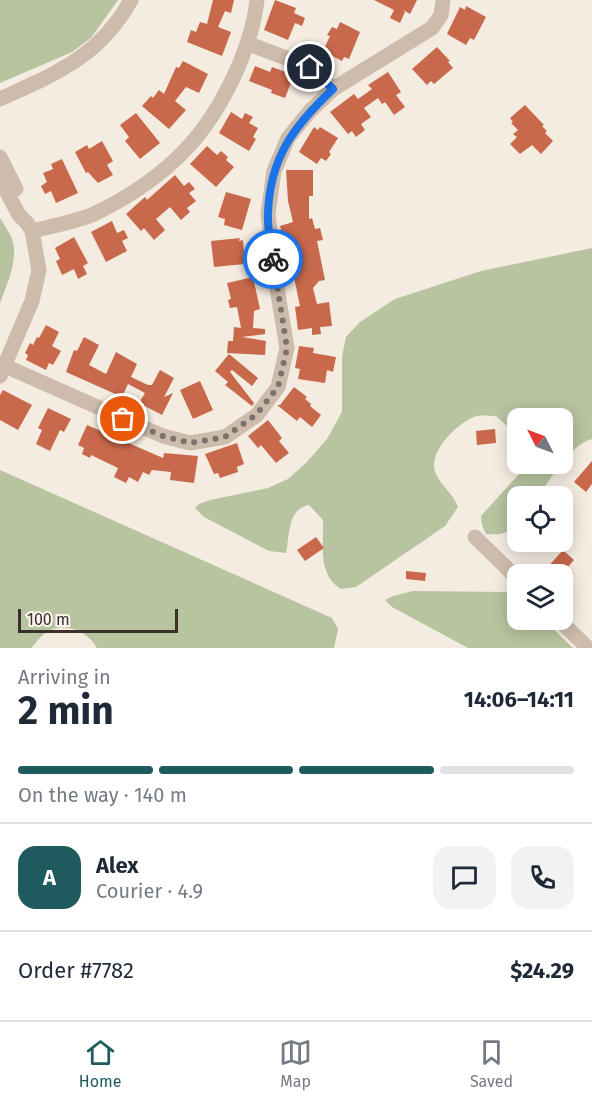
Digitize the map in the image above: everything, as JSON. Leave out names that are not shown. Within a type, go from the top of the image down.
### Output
[{"type":"street","points":[[0,99],[55,74],[93,49],[121,18],[131,0]]},
{"type":"street","points":[[29,227],[93,214],[146,184],[188,147],[219,105],[249,44],[256,0]]},
{"type":"street","points":[[0,157],[27,209],[39,270],[32,302],[3,371],[163,436],[190,443],[225,437],[256,415],[278,387],[287,348],[268,214],[274,171],[288,138],[310,111],[333,89],[432,28],[441,15],[443,0]]},
{"type":"street","points":[[249,44],[310,67],[333,89]]},
{"type":"street","points":[[0,179],[18,215],[29,227]]},
{"type":"street","points":[[476,537],[507,568]]},
{"type":"street","points":[[569,630],[588,648]]},
{"type":"green space","points":[[0,0],[118,0],[91,38],[72,52],[0,83]]},
{"type":"green space","points":[[0,218],[12,239],[14,255],[0,303]]},
{"type":"green space","points":[[592,248],[592,439],[573,451],[573,408],[507,408],[507,426],[496,416],[477,416],[462,424],[440,446],[434,464],[437,477],[458,507],[445,526],[356,587],[341,589],[328,576],[323,559],[323,520],[309,505],[302,507],[293,517],[286,553],[269,551],[204,517],[195,508],[210,500],[268,488],[288,479],[306,463],[327,439],[342,412],[342,357],[346,337],[360,322],[395,299],[481,271]]},
{"type":"green space","points":[[0,470],[332,618],[338,629],[334,648],[97,648],[81,632],[58,628],[42,636],[31,648],[0,648]]},
{"type":"green space","points":[[519,474],[554,474],[545,486],[508,486]]},
{"type":"green space","points":[[507,487],[507,531],[486,534],[481,516]]},
{"type":"green space","points":[[413,591],[507,592],[507,630],[554,630],[573,648],[468,648],[392,607],[385,600]]},
{"type":"building","points":[[213,0],[234,0],[231,13],[225,11],[218,27],[231,32],[222,56],[187,42],[191,30],[196,32],[200,22],[207,24]]},
{"type":"building","points":[[275,0],[296,8],[294,13],[305,18],[302,26],[295,23],[288,40],[264,30]]},
{"type":"building","points":[[374,0],[417,0],[410,14],[403,10],[405,12],[400,23],[390,18],[394,10]]},
{"type":"building","points":[[466,6],[486,17],[474,40],[470,38],[466,45],[447,34],[460,7],[465,10]]},
{"type":"building","points":[[340,22],[360,32],[349,59],[344,57],[342,61],[323,51],[330,36],[327,35],[332,27],[337,29]]},
{"type":"building","points":[[437,47],[450,61],[448,62],[453,68],[434,84],[431,81],[427,85],[412,69]]},
{"type":"building","points":[[183,61],[208,74],[199,93],[186,87],[175,101],[186,110],[169,129],[142,106],[159,90],[164,94],[176,67],[179,68]]},
{"type":"building","points":[[255,66],[270,72],[272,67],[294,75],[285,98],[249,81]]},
{"type":"building","points":[[388,72],[401,92],[396,95],[405,107],[394,115],[385,102],[382,104],[378,98],[364,108],[371,117],[361,124],[365,130],[356,137],[352,131],[348,134],[330,112],[354,94],[358,99],[372,89],[368,85]]},
{"type":"building","points":[[525,105],[544,125],[542,126],[547,131],[545,133],[553,141],[541,154],[532,145],[520,154],[510,144],[517,137],[513,134],[518,130],[511,123],[513,122],[510,118]]},
{"type":"building","points":[[231,112],[242,119],[245,113],[253,117],[249,123],[258,128],[253,137],[256,139],[249,151],[219,133]]},
{"type":"building","points":[[136,113],[160,143],[140,159],[125,141],[129,137],[120,125]]},
{"type":"building","points":[[314,127],[318,130],[320,127],[338,138],[326,161],[321,158],[317,164],[299,152]]},
{"type":"building","points":[[102,141],[113,161],[107,165],[113,175],[98,183],[88,172],[86,173],[75,152],[87,145],[89,149]]},
{"type":"building","points":[[207,146],[217,155],[221,151],[234,167],[216,187],[190,164]]},
{"type":"building","points":[[62,159],[78,193],[56,203],[51,191],[45,194],[41,186],[47,182],[43,173],[53,169],[51,164]]},
{"type":"building","points":[[286,170],[313,170],[313,196],[309,196],[309,219],[312,218],[315,229],[320,228],[323,240],[317,241],[325,280],[319,281],[313,288],[317,304],[329,302],[332,326],[320,327],[321,334],[312,335],[312,328],[298,330],[295,307],[300,306],[294,277],[294,259],[291,259],[288,248],[286,249],[280,226],[293,222],[288,201]]},
{"type":"building","points":[[175,175],[184,186],[189,182],[195,189],[189,193],[196,201],[187,208],[190,212],[181,220],[170,207],[156,219],[165,230],[154,240],[144,228],[141,231],[126,214],[145,197],[147,200]]},
{"type":"building","points":[[226,192],[251,199],[242,230],[224,225],[225,219],[218,217]]},
{"type":"building","points":[[112,221],[117,233],[124,230],[128,238],[122,241],[127,251],[106,262],[91,232]]},
{"type":"building","points":[[74,237],[88,263],[83,266],[87,274],[78,279],[74,269],[62,275],[56,261],[60,259],[55,248]]},
{"type":"building","points":[[240,238],[239,241],[243,240],[245,264],[214,267],[211,241]]},
{"type":"building","points":[[253,277],[260,309],[254,311],[253,328],[265,329],[265,334],[242,337],[266,341],[265,355],[227,353],[228,341],[233,341],[234,327],[241,328],[237,307],[230,308],[228,300],[231,299],[227,283]]},
{"type":"building","points":[[46,325],[59,332],[52,346],[61,351],[53,365],[49,363],[46,370],[26,360],[28,355],[25,353],[30,343],[33,345],[37,337],[39,338]]},
{"type":"building","points":[[84,337],[99,345],[89,365],[106,374],[116,352],[137,364],[131,377],[148,385],[152,385],[160,370],[174,378],[164,397],[173,393],[162,415],[139,403],[145,393],[128,384],[122,397],[66,372],[74,350],[77,351]]},
{"type":"building","points":[[299,346],[314,348],[313,353],[336,357],[333,372],[327,370],[325,383],[298,379],[300,369],[295,368]]},
{"type":"building","points":[[229,354],[258,378],[252,386],[232,370],[230,372],[254,403],[252,406],[225,385],[228,382],[215,371]]},
{"type":"building","points":[[200,381],[213,410],[193,419],[180,390]]},
{"type":"building","points":[[294,387],[307,397],[305,399],[311,404],[310,406],[321,415],[312,427],[300,417],[297,421],[277,405],[280,405]]},
{"type":"building","points":[[3,390],[32,405],[18,430],[0,420],[0,395]]},
{"type":"building","points":[[48,408],[71,419],[64,432],[60,430],[50,451],[36,444],[42,430],[38,428]]},
{"type":"building","points":[[268,420],[282,438],[279,441],[289,453],[276,463],[261,445],[258,448],[248,436]]},
{"type":"building","points":[[87,425],[163,458],[164,453],[198,456],[194,483],[170,480],[171,472],[152,470],[149,475],[143,472],[138,482],[129,477],[126,483],[114,477],[118,468],[91,455],[90,458],[82,454],[84,448],[78,445]]},
{"type":"building","points":[[495,429],[496,443],[477,445],[476,431]]},
{"type":"building","points":[[237,443],[244,464],[237,467],[238,472],[220,478],[218,473],[214,474],[205,454]]},
{"type":"building","points":[[592,461],[592,484],[586,492],[574,482]]},
{"type":"building","points":[[316,537],[324,548],[305,561],[297,550]]},
{"type":"building","points":[[561,552],[565,552],[574,560],[570,564],[550,564]]},
{"type":"building","points":[[406,571],[426,573],[425,581],[406,579]]},
{"type":"way so far","points":[[123,419],[163,436],[190,443],[225,437],[256,415],[278,387],[287,348],[273,259]]},
{"type":"route","points":[[273,259],[268,214],[274,171],[288,138],[310,111],[333,89],[310,67]]}]
